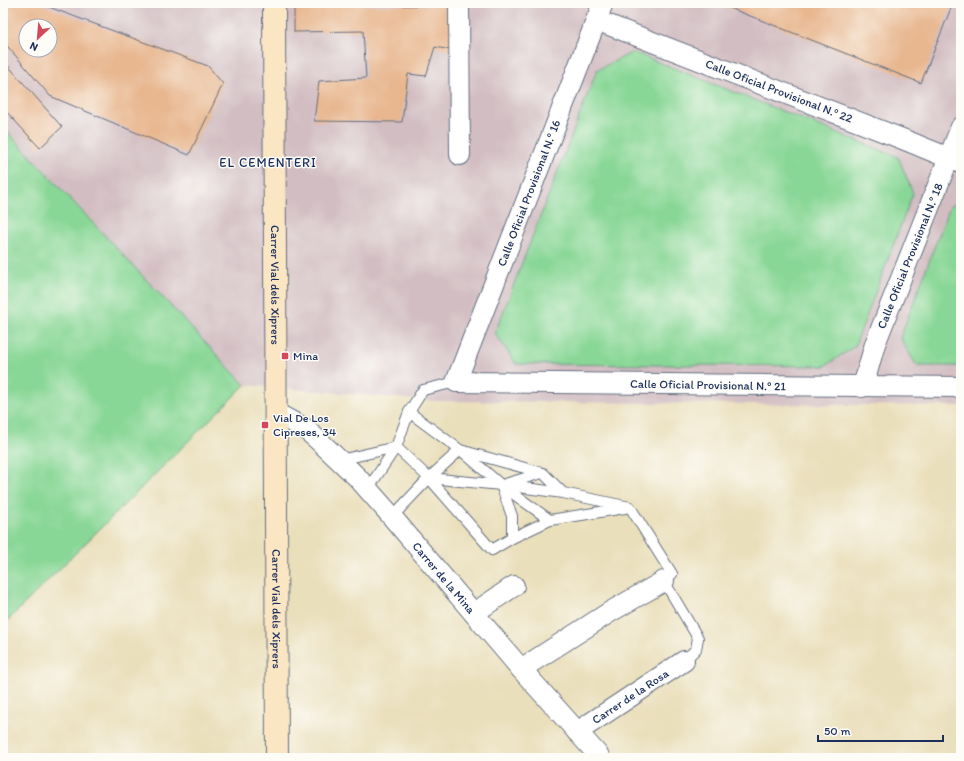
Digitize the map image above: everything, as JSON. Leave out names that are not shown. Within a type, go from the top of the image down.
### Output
[{"type":"street","name":"Carrer Vial dels Xiprers","points":[[274,3],[277,758]]},
{"type":"street","points":[[459,3],[460,155]]},
{"type":"street","name":"Calle Oficial Provisional N.º 22","points":[[599,12],[955,161]]},
{"type":"street","name":"Calle Oficial Provisional N.º 16","points":[[456,382],[599,12]]},
{"type":"street","name":"Calle Oficial Provisional N.º 18","points":[[862,386],[875,344],[955,161],[961,127]]},
{"type":"street","name":"Calle Oficial Provisional N.º 21","points":[[456,382],[961,387]]},
{"type":"street","name":"Carrer de la Mina","points":[[276,413],[304,428],[340,460],[368,489],[521,669],[599,756]]},
{"type":"street","points":[[521,669],[610,612],[664,581]]},
{"type":"street","points":[[474,613],[514,586]]},
{"type":"street","name":"Carrer de la Rosa","points":[[577,732],[684,661]]},
{"type":"lane","points":[[368,489],[396,447],[409,412],[423,390],[456,382]]},
{"type":"lane","points":[[409,412],[460,450],[501,485],[550,520]]},
{"type":"lane","points":[[340,460],[396,447]]},
{"type":"lane","points":[[396,447],[429,478],[492,550],[512,538],[550,520],[630,507]]},
{"type":"lane","points":[[460,450],[543,473],[563,493]]},
{"type":"lane","points":[[392,517],[429,478],[460,450]]},
{"type":"lane","points":[[501,485],[543,473]]},
{"type":"lane","points":[[429,478],[563,493],[630,507],[672,574],[664,581],[698,638],[696,649],[684,661]]},
{"type":"lane","points":[[501,485],[512,516],[512,538]]},
{"type":"shaded area","points":[[3,3],[961,3],[961,406],[433,401],[245,385],[3,127]]},
{"type":"green space","points":[[633,52],[898,157],[913,193],[855,346],[825,366],[516,364],[495,333],[597,70]]},
{"type":"green space","points":[[3,127],[245,385],[3,625]]},
{"type":"green space","points":[[961,201],[961,366],[917,366],[900,338],[950,206]]},
{"type":"building","points":[[3,3],[38,3],[208,66],[223,84],[189,155],[50,96],[3,41]]},
{"type":"building","points":[[294,3],[453,6],[451,50],[435,47],[426,76],[408,74],[402,122],[314,121],[319,81],[366,78],[363,31],[294,32]]},
{"type":"building","points":[[717,3],[953,3],[921,83]]},
{"type":"building","points":[[3,60],[62,127],[40,148],[3,108]]},
{"type":"place","name":"Mina","points":[[285,356]]},
{"type":"place","name":"Vial De Los Cipreses, 34","points":[[265,425]]},
{"type":"district","name":"EL CEMENTERI","points":[[268,162]]}]
